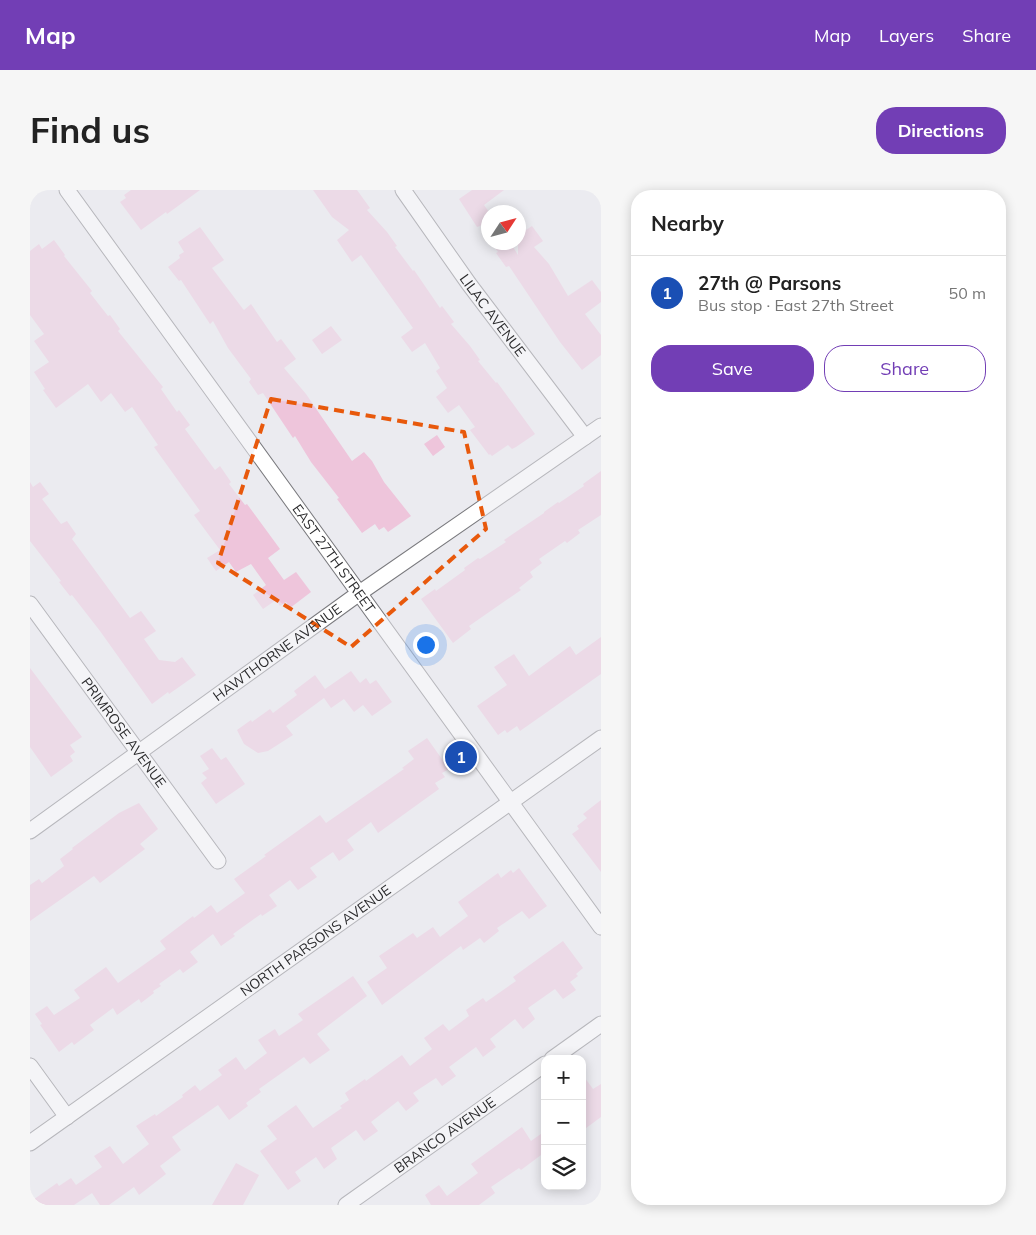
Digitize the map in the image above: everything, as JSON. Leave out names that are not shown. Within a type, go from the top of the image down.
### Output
[{"type":"street","name":"EAST 27TH STREET","points":[[68,190],[358,594],[601,927]]},
{"type":"street","name":"LILAC AVENUE","points":[[403,190],[468,284],[585,437]]},
{"type":"street","name":"HAWTHORNE AVENUE","points":[[30,831],[358,594],[601,426]]},
{"type":"street","name":"PRIMROSE AVENUE","points":[[30,604],[218,861]]},
{"type":"street","name":"NORTH PARSONS AVENUE","points":[[30,1143],[601,738]]},
{"type":"street","points":[[558,1055],[601,1024]]},
{"type":"street","points":[[30,1066],[67,1117]]},
{"type":"street","name":"BRANCO AVENUE","points":[[346,1205],[541,1067]]},
{"type":"highlighted area","points":[[271,399],[464,432],[486,529],[351,647],[218,563]]},
{"type":"building","points":[[131,190],[200,190],[141,230],[120,202],[126,198],[124,195]]},
{"type":"building","points":[[313,190],[357,190],[370,208],[367,210],[387,232],[397,246],[395,247],[414,270],[440,308],[442,306],[454,322],[451,324],[470,346],[480,360],[478,361],[497,382],[535,434],[516,447],[512,449],[508,445],[492,456],[489,455],[470,430],[475,427],[459,405],[448,413],[436,397],[447,388],[436,371],[440,368],[425,343],[412,352],[401,337],[413,328],[361,255],[352,262],[337,240],[349,230],[332,217]]},
{"type":"building","points":[[472,190],[504,190],[484,205],[481,205],[481,225],[477,227],[459,199]]},
{"type":"building","points":[[532,226],[543,241],[534,247],[549,264],[568,296],[592,280],[601,292],[601,302],[585,314],[601,335],[601,355],[582,370],[560,342],[509,266],[506,267],[496,253],[498,252],[497,250],[515,250],[518,255],[518,250],[526,250],[526,230]]},
{"type":"building","points":[[200,227],[224,260],[212,268],[243,309],[251,304],[277,342],[281,339],[296,359],[284,368],[306,394],[352,461],[364,452],[372,461],[384,482],[411,516],[388,532],[384,527],[379,530],[375,524],[362,533],[263,393],[258,395],[249,382],[251,379],[228,348],[213,321],[210,324],[181,280],[179,281],[168,267],[180,258],[179,255],[184,252],[178,242]]},
{"type":"building","points":[[54,240],[64,256],[92,291],[90,293],[120,329],[118,331],[163,387],[161,389],[177,412],[179,410],[190,425],[185,429],[215,470],[220,466],[231,482],[229,484],[245,505],[247,504],[280,549],[268,558],[284,580],[296,572],[311,592],[290,608],[286,602],[280,606],[276,600],[263,609],[253,595],[266,585],[251,564],[236,572],[229,562],[216,571],[207,558],[220,550],[194,515],[200,511],[154,447],[158,445],[132,407],[125,412],[111,393],[101,402],[88,384],[56,408],[43,390],[45,389],[34,372],[49,362],[34,341],[44,334],[30,315],[30,251],[39,244],[42,249]]},
{"type":"building","points":[[331,326],[342,340],[322,354],[312,340]]},
{"type":"building","points":[[437,435],[445,447],[433,456],[424,444]]},
{"type":"building","points":[[601,471],[601,515],[578,530],[580,533],[567,543],[565,541],[539,559],[542,563],[530,572],[533,577],[519,588],[521,590],[469,626],[471,629],[453,643],[421,599],[435,589],[436,591],[478,558],[480,559],[506,542],[504,540],[584,486],[583,484]]},
{"type":"building","points":[[30,482],[33,487],[40,482],[49,494],[42,499],[61,524],[67,521],[76,534],[72,539],[130,618],[141,611],[156,631],[144,639],[159,660],[175,662],[182,657],[196,675],[152,704],[100,631],[72,595],[70,596],[59,582],[61,581],[30,541]]},
{"type":"building","points":[[601,637],[601,674],[520,731],[517,726],[507,733],[505,730],[498,735],[477,706],[507,685],[494,667],[514,654],[529,676],[570,646],[576,655]]},
{"type":"building","points":[[30,668],[82,737],[70,745],[75,752],[70,756],[73,761],[51,777],[30,747]]},
{"type":"building","points":[[351,671],[360,683],[366,678],[370,684],[376,680],[392,702],[372,716],[363,705],[354,712],[344,699],[331,708],[324,698],[286,726],[293,735],[268,751],[258,753],[244,744],[237,730],[270,709],[273,713],[297,695],[294,691],[315,675],[325,689]]},
{"type":"building","points":[[427,738],[449,769],[442,773],[445,777],[435,783],[439,789],[378,833],[371,822],[347,840],[354,850],[339,861],[333,852],[310,868],[317,877],[298,890],[290,880],[269,895],[277,906],[262,916],[261,914],[233,934],[235,936],[221,946],[213,934],[190,952],[198,962],[183,973],[180,969],[159,984],[161,986],[141,1003],[139,999],[117,1015],[113,1008],[90,1025],[94,1030],[74,1045],[72,1042],[59,1052],[40,1025],[42,1024],[35,1014],[47,1006],[54,1015],[80,998],[74,990],[106,967],[118,983],[166,949],[160,941],[193,916],[194,918],[211,905],[217,913],[245,893],[234,879],[266,856],[264,855],[320,815],[326,823],[404,769],[402,768],[414,759],[408,751]]},
{"type":"building","points":[[212,748],[221,760],[226,757],[245,784],[216,804],[201,783],[207,778],[202,773],[209,769],[200,756]]},
{"type":"building","points":[[601,800],[601,872],[572,834],[579,829],[577,826],[587,818],[583,814]]},
{"type":"building","points":[[139,803],[158,829],[140,844],[145,849],[100,883],[94,876],[30,921],[30,885],[39,879],[42,883],[64,866],[60,859],[72,848],[119,813]]},
{"type":"building","points":[[519,868],[547,906],[529,919],[522,911],[497,928],[499,931],[484,943],[480,938],[463,950],[461,946],[382,1005],[367,982],[387,968],[379,956],[413,933],[417,938],[433,927],[440,937],[468,916],[458,902],[498,873],[501,878],[511,870],[513,873]]},
{"type":"building","points":[[563,941],[583,968],[576,974],[578,976],[570,982],[576,990],[563,999],[555,989],[528,1008],[535,1019],[523,1029],[515,1019],[490,1039],[496,1047],[483,1057],[476,1047],[449,1067],[456,1076],[442,1086],[436,1078],[413,1093],[419,1101],[406,1111],[398,1101],[371,1122],[378,1131],[364,1141],[356,1130],[331,1148],[337,1159],[324,1169],[316,1157],[295,1172],[301,1181],[288,1190],[260,1151],[277,1139],[267,1126],[296,1105],[313,1128],[342,1108],[340,1106],[349,1100],[345,1093],[365,1079],[366,1081],[402,1055],[410,1066],[432,1049],[424,1038],[443,1024],[449,1031],[469,1016],[466,1010],[483,998],[486,1002],[516,981],[513,977]]},
{"type":"building","points":[[353,976],[367,996],[317,1034],[330,1050],[310,1064],[304,1057],[259,1089],[261,1092],[246,1103],[248,1106],[229,1120],[218,1105],[172,1137],[181,1150],[160,1166],[166,1174],[139,1195],[134,1187],[109,1205],[100,1205],[92,1193],[74,1205],[30,1205],[30,1202],[57,1183],[59,1186],[71,1178],[76,1185],[102,1167],[94,1156],[110,1146],[123,1164],[149,1144],[136,1126],[155,1114],[156,1116],[183,1097],[182,1095],[195,1085],[200,1091],[222,1075],[218,1070],[236,1057],[245,1070],[267,1053],[258,1040],[275,1029],[279,1036],[303,1020],[298,1014]]},
{"type":"building","points":[[586,1079],[593,1089],[601,1084],[601,1117],[586,1128]]},
{"type":"building","points":[[522,1127],[531,1141],[541,1134],[541,1155],[521,1170],[519,1168],[491,1187],[495,1193],[479,1205],[431,1205],[425,1195],[439,1185],[447,1196],[478,1173],[471,1164]]},
{"type":"building","points":[[236,1163],[259,1175],[243,1205],[212,1205]]},
{"type":"place","name":"27th @ Parsons","points":[[461,757]]}]
